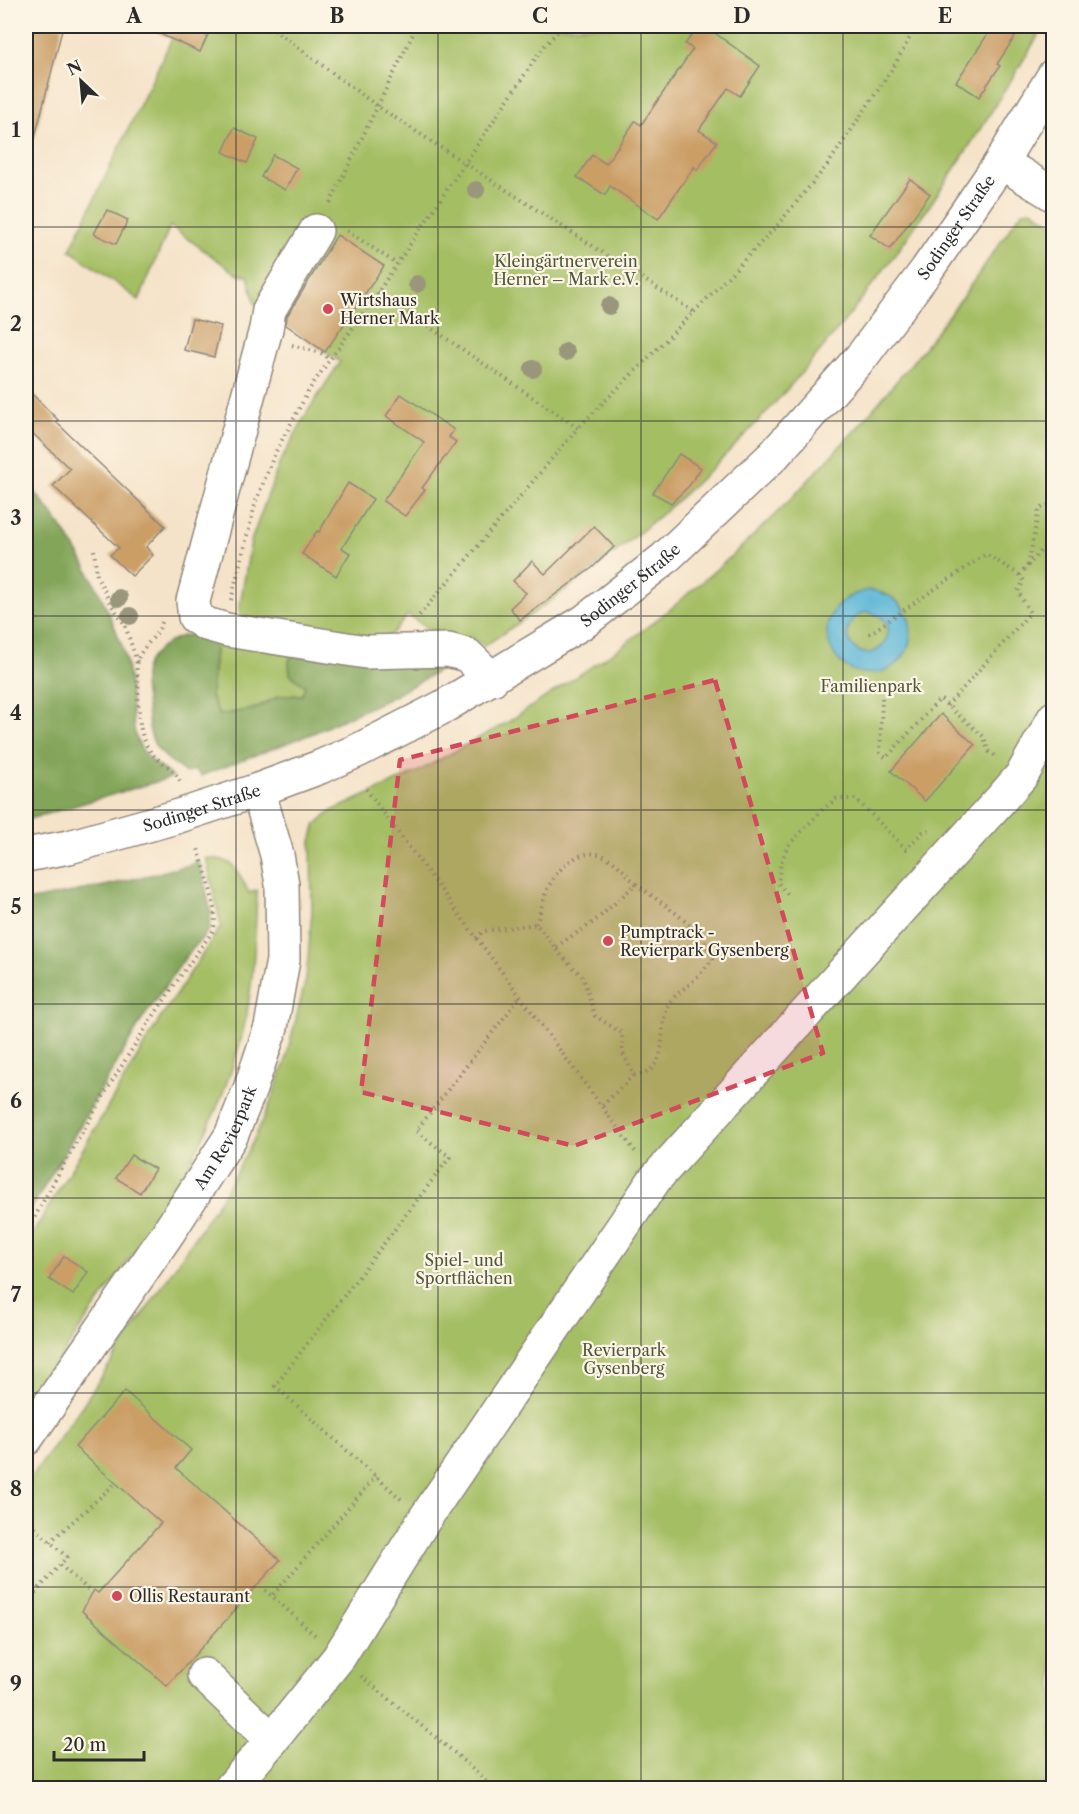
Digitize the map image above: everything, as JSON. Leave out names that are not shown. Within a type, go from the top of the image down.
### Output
[{"type":"main road","name":"Sodinger Straße","points":[[26,855],[69,847],[182,815],[258,790],[359,750],[443,707],[585,621],[664,559],[772,456],[863,355],[926,271],[1001,162],[1053,75]]},
{"type":"main road","points":[[1001,162],[1053,195]]},
{"type":"main road","points":[[318,227],[269,310],[266,329],[193,601],[195,617],[206,624],[227,630],[366,652],[448,650],[467,655],[492,679]]},
{"type":"main road","points":[[231,1788],[273,1740],[339,1657],[424,1520],[655,1179],[1022,775],[1053,718]]},
{"type":"main road","name":"Am Revierpark","points":[[26,1439],[168,1233],[231,1136],[250,1089],[271,1027],[283,960],[282,884],[277,855],[258,790]]},
{"type":"main road","points":[[204,1675],[273,1740]]},
{"type":"path","points":[[269,26],[378,106],[694,312]]},
{"type":"path","points":[[397,264],[348,231],[318,227],[417,26]]},
{"type":"path","points":[[227,630],[230,604],[256,501],[275,453],[312,385],[378,292],[544,46],[563,26]]},
{"type":"path","points":[[403,651],[406,634],[419,615],[578,428],[775,228],[829,163],[894,66],[916,26]]},
{"type":"path","points":[[378,292],[578,428]]},
{"type":"path","points":[[266,329],[292,345],[321,353],[330,359]]},
{"type":"path","points":[[1028,565],[1039,508],[1053,503]]},
{"type":"path","points":[[1020,575],[1053,537]]},
{"type":"path","points":[[94,550],[97,576],[125,625],[137,662],[139,720],[142,735],[150,752],[179,776],[181,786]]},
{"type":"path","points":[[869,634],[986,554],[1020,575],[1024,581],[1017,591],[1029,613],[947,706]]},
{"type":"path","points":[[137,662],[150,641],[159,633],[162,622]]},
{"type":"path","points":[[882,698],[880,753],[886,759],[940,699],[984,737],[988,751],[1022,775]]},
{"type":"path","points":[[366,789],[655,1179]]},
{"type":"path","points":[[787,894],[778,883],[781,863],[787,847],[823,809],[836,799],[856,799],[906,849]]},
{"type":"path","points":[[26,1233],[113,1079],[173,984],[213,931],[216,923],[198,848]]},
{"type":"path","points":[[536,924],[543,909],[547,889],[571,861],[587,852],[605,856],[636,884],[677,914],[701,936],[714,959],[692,983],[672,999],[666,1009],[660,1053],[654,1068],[645,1074],[634,1075],[601,1107]]},
{"type":"path","points":[[556,948],[566,938],[599,916],[636,884]]},
{"type":"path","points":[[476,938],[484,931],[536,924]]},
{"type":"path","points":[[536,924],[583,977],[595,1016],[622,1033],[623,1054],[634,1075]]},
{"type":"path","points":[[424,1520],[275,1386],[450,1157],[416,1131],[520,997]]},
{"type":"path","points":[[272,1596],[376,1476]]},
{"type":"path","points":[[50,1542],[116,1483]]},
{"type":"path","points":[[26,1520],[67,1557],[26,1603]]},
{"type":"path","points":[[60,1565],[92,1593]]},
{"type":"path","points":[[266,1590],[339,1657],[456,1754],[493,1788]]},
{"type":"highlighted area","points":[[715,680],[823,1053],[574,1146],[361,1092],[400,760]]},
{"type":"green space","name":"Kleingärtnerverein Herner – Mark e.V.","points":[[178,26],[1044,26],[932,202],[892,259],[805,369],[709,471],[656,519],[572,585],[484,646],[479,642],[437,635],[408,615],[391,635],[382,639],[241,618],[239,610],[251,541],[280,462],[308,411],[340,362],[255,304],[248,276],[237,274],[170,226],[139,300],[70,250]]},
{"type":"green space","name":"Revierpark Gysenberg","points":[[1031,210],[1054,224],[1053,1788],[26,1788],[26,1484],[82,1406],[223,1195],[252,1143],[269,1106],[285,1063],[306,979],[312,912],[311,841],[316,824],[332,811],[417,772],[508,722],[621,647],[674,606],[735,553],[788,502],[858,427],[921,352],[1018,217],[1024,211]]},
{"type":"green space","points":[[26,482],[69,538],[103,600],[124,651],[134,729],[138,742],[150,759],[173,777],[26,820]]},
{"type":"green space","points":[[186,635],[216,637],[211,696],[219,715],[254,709],[279,696],[302,695],[305,686],[290,674],[289,661],[295,649],[453,663],[390,698],[311,734],[201,776],[195,770],[186,773],[165,757],[155,745],[149,727],[144,688],[144,675],[153,655],[165,645]]},
{"type":"green space","points":[[216,637],[295,649],[289,661],[290,674],[305,686],[302,695],[279,696],[254,709],[219,715],[211,696]]},
{"type":"green space","points":[[206,858],[223,860],[234,866],[249,893],[257,890],[249,1002],[241,1039],[229,1077],[197,1150],[178,1184],[26,1410],[26,1245],[158,1022],[221,926]]},
{"type":"green space","points":[[197,860],[201,867],[211,913],[209,930],[185,958],[143,1018],[26,1218],[26,901],[109,885],[194,864]]},
{"type":"water","points":[[868,590],[888,596],[902,607],[909,621],[911,636],[906,651],[897,664],[883,671],[864,673],[849,669],[838,659],[828,639],[829,619],[834,611],[848,598]],"holes":[[[866,612],[880,616],[887,624],[888,633],[885,642],[870,653],[860,652],[848,639],[850,624],[856,617]]]},
{"type":"building","points":[[26,26],[63,26],[34,141],[26,139]]},
{"type":"building","points":[[142,26],[212,26],[200,52]]},
{"type":"building","points":[[699,26],[705,26],[760,66],[740,96],[728,88],[699,130],[717,142],[697,170],[694,167],[658,219],[610,186],[605,195],[577,177],[592,155],[606,164],[635,121],[641,125],[693,49],[685,44]]},
{"type":"building","points":[[993,26],[1022,26],[997,64],[1000,66],[979,97],[956,82]]},
{"type":"building","points":[[234,128],[258,139],[247,163],[223,152]]},
{"type":"building","points":[[273,155],[297,168],[285,190],[261,177]]},
{"type":"building","points":[[910,179],[930,194],[890,249],[870,235]]},
{"type":"building","points":[[107,210],[128,220],[116,244],[94,234]]},
{"type":"building","points":[[337,235],[384,266],[325,352],[286,325],[287,316]]},
{"type":"building","points":[[192,319],[221,326],[214,357],[184,350]]},
{"type":"building","points":[[26,388],[58,420],[56,422],[165,526],[146,547],[153,555],[132,576],[110,555],[119,548],[53,486],[70,469],[26,427]]},
{"type":"building","points":[[401,394],[454,430],[449,437],[456,442],[422,488],[425,490],[405,516],[383,501],[424,442],[386,416]]},
{"type":"building","points":[[679,454],[701,468],[689,486],[671,503],[653,493]]},
{"type":"building","points":[[348,483],[373,499],[342,548],[350,553],[336,576],[302,554],[317,531],[319,532]]},
{"type":"building","points":[[594,526],[614,547],[592,568],[520,620],[510,608],[526,593],[513,581],[532,561],[545,574]]},
{"type":"building","name":"Familienpark","points":[[941,714],[975,745],[925,801],[891,771]]},
{"type":"building","points":[[131,1155],[155,1169],[140,1193],[116,1178]]},
{"type":"building","points":[[64,1256],[88,1272],[73,1295],[49,1279]]},
{"type":"building","points":[[125,1391],[191,1450],[176,1468],[280,1560],[167,1686],[82,1611],[94,1590],[98,1593],[161,1523],[75,1447]]},
{"type":"place","name":"Wirtshaus Herner Mark","points":[[328,309]]},
{"type":"place","name":"Pumptrack - Revierpark Gysenberg","points":[[608,941]]},
{"type":"place","name":"Ollis Restaurant","points":[[117,1596]]},
{"type":"park label","name":"Spiel- und Sportflächen","points":[[464,1269]]}]
